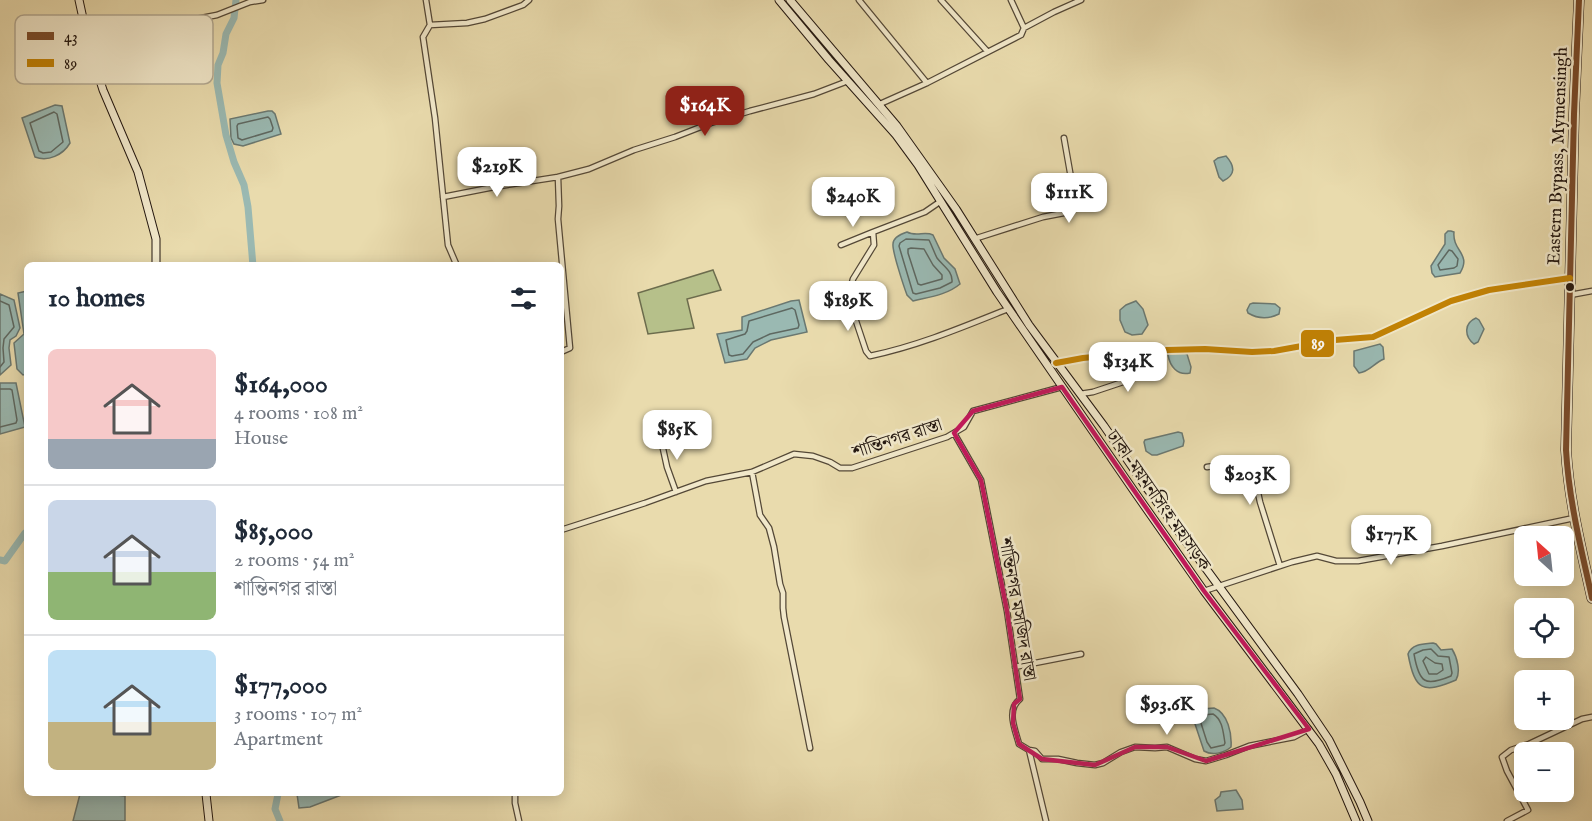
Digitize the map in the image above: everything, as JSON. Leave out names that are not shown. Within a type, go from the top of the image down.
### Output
[{"type":"highway","name":"Eastern Bypass, Mymensingh","points":[[1579,0],[1566,450],[1574,518],[1592,598]]},
{"type":"main road","points":[[79,0],[82,15]]},
{"type":"main road","name":"ঢাকা-ময়মনসিংহ মহাসড়ক","points":[[779,0],[896,135],[941,201],[1008,309],[1204,591],[1320,744],[1356,821]]},
{"type":"main road","name":"ঢাকা-ময়মনসিংহ মহাসড়ক","points":[[790,0],[880,104],[926,166],[1029,325],[1220,586],[1329,740],[1368,821]]},
{"type":"main road","points":[[101,84],[138,172],[156,239],[156,262]]},
{"type":"main road","points":[[206,796],[208,821]]},
{"type":"street","points":[[213,16],[250,2],[263,0]]},
{"type":"street","points":[[426,0],[430,25],[423,37],[435,118],[448,245],[455,262]]},
{"type":"street","points":[[430,25],[467,23],[529,0]]},
{"type":"street","points":[[859,0],[927,83]]},
{"type":"street","points":[[941,0],[987,51]]},
{"type":"street","points":[[1011,0],[1024,28]]},
{"type":"street","points":[[880,104],[1021,35],[1024,28],[1082,0]]},
{"type":"street","points":[[443,197],[558,177],[589,169],[634,150],[711,123],[814,94],[848,81]]},
{"type":"street","points":[[974,238],[1043,217],[1069,212],[1073,189],[1064,138]]},
{"type":"street","points":[[558,177],[558,219],[563,262]]},
{"type":"street","points":[[841,245],[925,212],[941,201]]},
{"type":"street","points":[[873,232],[874,245],[853,279],[849,294],[866,351],[870,356],[948,333],[1008,309]]},
{"type":"street","points":[[564,274],[570,348],[564,351]]},
{"type":"street","points":[[1056,363],[1155,351],[1205,349],[1274,351],[1335,340],[1373,337],[1450,301],[1489,290],[1570,278]]},
{"type":"street","points":[[1570,295],[1592,291]]},
{"type":"street","points":[[1080,394],[1124,382],[1139,364],[1155,351]]},
{"type":"street","name":"শান্তিনগর রাস্তা","points":[[564,529],[706,481],[752,472],[794,454],[813,456],[840,468],[852,468],[947,437],[963,427],[973,411],[1062,387]]},
{"type":"street","name":"শান্তিনগর মসজিদ রাস্তা","points":[[954,433],[981,480],[1007,611],[1020,699],[1014,704],[1012,710],[1013,723],[1019,744],[1029,750],[1046,821]]},
{"type":"street","points":[[660,435],[667,467],[676,492]]},
{"type":"street","points":[[1207,466],[1236,463],[1250,467],[1254,474],[1280,567]]},
{"type":"street","points":[[752,472],[760,515],[769,528],[774,547],[783,593],[784,617],[810,748]]},
{"type":"street","points":[[1204,591],[1317,556],[1336,561],[1358,561],[1574,518]]},
{"type":"street","points":[[1015,667],[1082,654]]},
{"type":"street","points":[[1507,821],[1528,810],[1502,757],[1511,750],[1582,719],[1592,717]]},
{"type":"street","points":[[1029,750],[1035,751],[1042,759],[1067,760],[1095,765],[1134,747],[1167,747],[1195,759],[1206,760],[1249,746],[1294,737],[1309,729]]},
{"type":"street","points":[[515,796],[519,821]]},
{"type":"highlighted area","points":[[1062,387],[1204,591],[1309,729],[1206,761],[1167,747],[1135,747],[1095,765],[1042,759],[1019,744],[1013,723],[1014,704],[1020,699],[1007,611],[981,480],[954,433],[973,411]]},
{"type":"green space","points":[[713,270],[721,290],[687,299],[694,328],[648,334],[638,293]]},
{"type":"water","points":[[55,105],[62,106],[70,143],[55,156],[45,159],[35,157],[22,118]]},
{"type":"water","points":[[268,111],[275,114],[281,134],[243,146],[234,144],[231,138],[230,119]]},
{"type":"water","points":[[1226,156],[1233,170],[1230,176],[1223,181],[1219,177],[1214,161]]},
{"type":"water","points":[[1448,231],[1454,232],[1456,244],[1463,257],[1463,267],[1460,273],[1435,277],[1431,266],[1445,244],[1445,234]]},
{"type":"water","points":[[907,232],[933,235],[944,258],[955,269],[960,284],[944,293],[913,301],[907,295],[893,248],[896,238]]},
{"type":"water","points":[[24,292],[24,334],[18,293]]},
{"type":"water","points":[[0,294],[14,300],[20,328],[16,336],[10,340],[11,365],[0,375]]},
{"type":"water","points":[[799,300],[807,332],[771,340],[755,348],[747,359],[725,363],[717,334],[742,330],[742,317]]},
{"type":"water","points":[[1136,301],[1143,309],[1148,325],[1142,334],[1132,335],[1125,332],[1120,320],[1120,310]]},
{"type":"water","points":[[1253,303],[1275,304],[1280,308],[1279,314],[1264,318],[1252,315],[1247,310]]},
{"type":"water","points":[[1476,318],[1484,329],[1478,342],[1474,344],[1468,337],[1467,326]]},
{"type":"water","points":[[24,334],[24,375],[17,369],[14,343]]},
{"type":"water","points":[[1380,344],[1383,347],[1384,359],[1359,373],[1354,366],[1354,351]]},
{"type":"water","points":[[1170,352],[1187,354],[1191,367],[1190,373],[1178,372],[1172,366],[1168,355]]},
{"type":"water","points":[[0,383],[16,383],[24,427],[0,434]]},
{"type":"water","points":[[1182,433],[1183,446],[1157,455],[1146,451],[1145,440]]},
{"type":"water","points":[[1433,643],[1441,650],[1452,649],[1457,660],[1458,673],[1456,680],[1428,688],[1422,686],[1414,676],[1408,654],[1415,646]]},
{"type":"water","points":[[1214,708],[1226,719],[1230,730],[1231,747],[1214,754],[1204,751],[1194,721],[1195,715],[1201,709]]},
{"type":"water","points":[[1236,790],[1242,800],[1243,809],[1217,811],[1215,800],[1221,792]]},
{"type":"water","points":[[79,796],[125,796],[125,821],[73,821]]},
{"type":"water","points":[[297,796],[339,796],[310,807],[299,808]]},
{"type":"waterway","points":[[236,0],[234,18],[226,34],[223,53],[218,65],[217,83],[226,135],[244,185],[253,262]]},
{"type":"waterway","points":[[0,560],[5,561],[24,534]]},
{"type":"waterway","points":[[278,796],[275,809],[280,821]]},
{"type":"transit line","name":"43","points":[[1579,0],[1566,450],[1573,506],[1592,598]]},
{"type":"transit line","name":"89","points":[[1056,363],[1083,358],[1167,350],[1274,351],[1335,340],[1373,337],[1451,301],[1489,290],[1570,278]]}]
